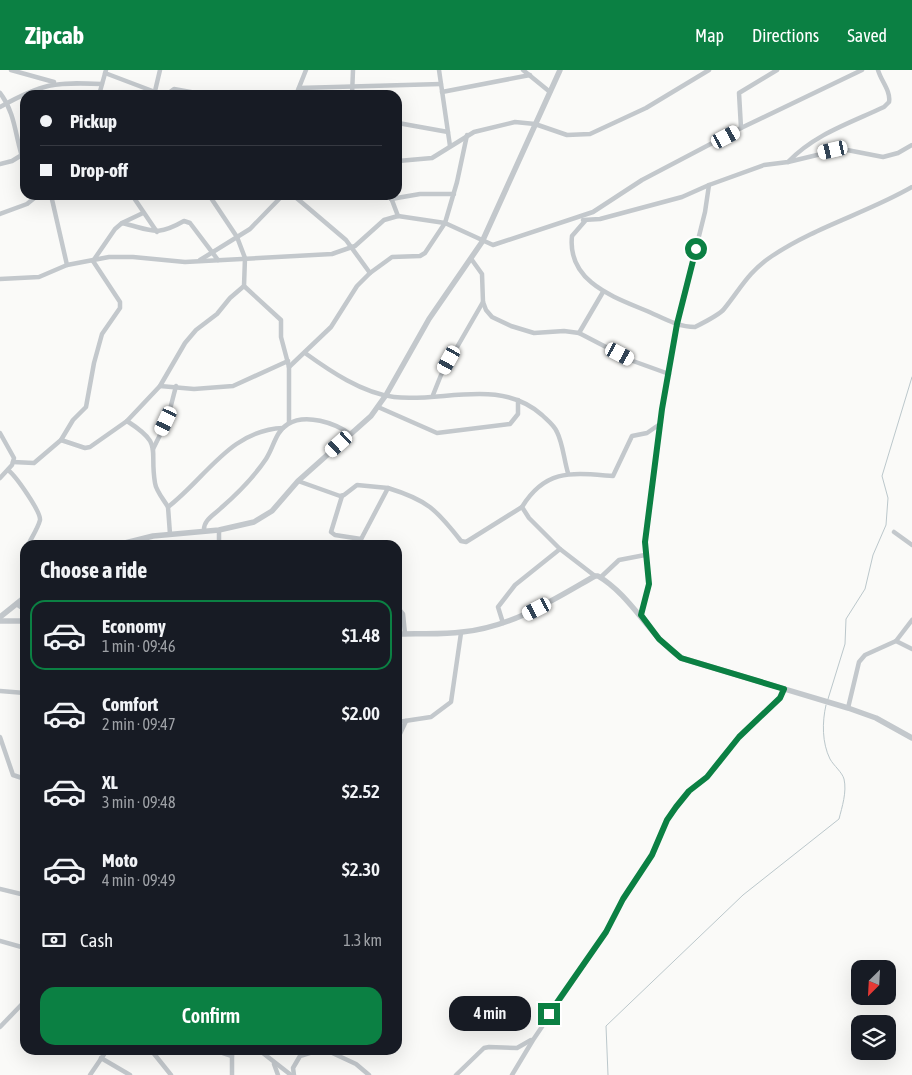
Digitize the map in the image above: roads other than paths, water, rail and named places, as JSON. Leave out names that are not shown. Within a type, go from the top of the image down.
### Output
[{"type":"street","points":[[11,70],[55,83],[102,84]]},
{"type":"street","points":[[155,90],[160,70]]},
{"type":"street","points":[[306,70],[299,88],[441,84]]},
{"type":"street","points":[[352,90],[353,70]]},
{"type":"street","points":[[439,70],[450,146]]},
{"type":"street","points":[[523,70],[550,92]]},
{"type":"street","points":[[141,540],[170,534],[220,530],[254,522],[272,511],[298,480],[378,407],[429,319],[472,260],[482,242],[560,70]]},
{"type":"street","points":[[402,161],[432,158],[467,135],[515,122],[535,124],[562,134],[590,134],[646,108],[709,70]]},
{"type":"street","points":[[741,128],[738,93],[777,70]]},
{"type":"street","points":[[0,279],[39,277],[67,265],[120,257],[172,262],[332,254],[352,247],[384,220],[398,216],[445,223],[482,242],[493,245],[551,225],[577,219],[593,212],[626,189],[741,128],[862,70]]},
{"type":"street","points":[[788,162],[816,138],[889,102],[888,91],[882,84],[878,70]]},
{"type":"street","points":[[100,90],[106,72],[152,90]]},
{"type":"street","points":[[442,92],[530,75]]},
{"type":"street","points":[[40,90],[55,83]]},
{"type":"street","points":[[0,94],[7,103],[14,120],[20,143]]},
{"type":"street","points":[[0,107],[20,98]]},
{"type":"street","points":[[402,124],[448,132]]},
{"type":"street","points":[[160,386],[176,386],[194,390],[233,386],[289,364],[305,353],[330,327],[356,286],[370,273],[392,257],[422,256],[445,223],[454,194],[467,135]]},
{"type":"street","points":[[577,219],[585,221],[675,199],[709,184],[764,165],[788,162],[842,149],[883,157],[898,153],[912,145]]},
{"type":"street","points":[[0,164],[12,161],[20,156]]},
{"type":"street","points":[[641,615],[649,584],[645,556],[647,518],[660,424],[677,324],[705,212],[709,184]]},
{"type":"street","points":[[585,221],[572,236],[574,258],[592,283],[602,292],[688,327],[700,325],[723,311],[743,281],[772,256],[815,232],[857,215],[912,187]]},
{"type":"street","points":[[402,196],[454,194]]},
{"type":"street","points":[[0,214],[27,204],[32,200]]},
{"type":"street","points":[[52,200],[67,265]]},
{"type":"street","points":[[135,200],[157,232]]},
{"type":"street","points":[[61,440],[85,448],[90,447],[127,421],[160,386],[184,343],[196,330],[217,314],[230,298],[244,286],[245,258],[237,237],[212,200]]},
{"type":"street","points":[[198,260],[250,229],[278,200]]},
{"type":"street","points":[[299,200],[338,231],[370,273]]},
{"type":"street","points":[[391,200],[398,216]]},
{"type":"street","points":[[92,261],[115,229],[143,212]]},
{"type":"street","points":[[122,223],[157,232],[167,231],[187,221],[218,260]]},
{"type":"street","points":[[472,260],[484,280],[484,302],[486,310],[492,317],[511,326],[542,334],[564,331],[579,333],[633,361],[669,374]]},
{"type":"street","points":[[13,462],[34,463],[61,440],[67,428],[86,407],[94,363],[102,334],[120,308],[120,302],[92,261]]},
{"type":"street","points":[[244,286],[280,318],[281,337],[289,364],[289,423]]},
{"type":"street","points":[[579,333],[602,292]]},
{"type":"street","points":[[433,395],[441,375],[484,302]]},
{"type":"street","points":[[305,353],[350,381],[386,396],[459,393],[498,396],[518,400],[537,411],[555,429],[568,472]]},
{"type":"street","points":[[153,450],[166,421],[176,386]]},
{"type":"street","points":[[378,407],[437,433],[510,424],[518,414],[518,400]]},
{"type":"street","points":[[204,531],[207,520],[222,507],[265,460],[283,428],[289,423],[312,420],[334,424],[350,434]]},
{"type":"street","points":[[127,421],[149,437],[153,450],[155,484],[168,507],[170,534]]},
{"type":"street","points":[[388,488],[361,539],[335,535],[331,532],[342,496],[357,485],[388,488],[407,494],[432,506],[461,541],[466,542],[522,507],[535,488],[568,472],[613,476],[632,436],[648,434],[660,424]]},
{"type":"street","points":[[168,507],[240,441],[263,430],[283,428]]},
{"type":"street","points":[[0,433],[13,454],[13,462],[0,478]]},
{"type":"street","points":[[8,470],[22,484],[40,514],[40,522],[31,540]]},
{"type":"street","points":[[298,480],[342,496]]},
{"type":"street","points":[[522,507],[535,525],[560,549],[598,576],[641,615],[659,639],[681,658],[848,708],[876,718],[912,738]]},
{"type":"street","points":[[219,540],[220,530]]},
{"type":"street","points":[[894,532],[912,545]]},
{"type":"street","points":[[503,623],[498,607],[509,591],[560,549]]},
{"type":"street","points":[[402,634],[461,633],[503,623],[550,602],[598,576],[619,560],[645,556]]},
{"type":"street","points":[[0,619],[20,601]]},
{"type":"street","points":[[16,604],[20,607]]},
{"type":"street","points":[[402,612],[404,614],[406,634]]},
{"type":"street","points":[[0,619],[20,621]]},
{"type":"street","points":[[848,708],[859,662],[865,655],[896,641],[912,620]]},
{"type":"street","points":[[402,722],[432,717],[451,702],[461,633]]},
{"type":"street","points":[[896,641],[912,649]]},
{"type":"street","points":[[512,1075],[533,1040],[606,932],[623,899],[652,855],[667,820],[676,807],[689,791],[707,777],[739,737],[780,698],[784,689]]},
{"type":"street","points":[[0,691],[20,693]]},
{"type":"street","points":[[402,730],[406,721]]},
{"type":"street","points":[[0,737],[13,775],[20,777]]},
{"type":"street","points":[[0,889],[20,894]]},
{"type":"street","points":[[0,941],[20,947]]},
{"type":"street","points":[[0,1027],[20,1006]]},
{"type":"street","points":[[456,1075],[484,1048],[517,1048],[533,1040]]},
{"type":"street","points":[[90,1075],[104,1055]]},
{"type":"street","points":[[155,1055],[171,1075]]},
{"type":"street","points":[[229,1055],[232,1056],[232,1075]]},
{"type":"street","points":[[265,1055],[293,1075]]},
{"type":"street","points":[[293,1075],[293,1068],[300,1056],[303,1055]]},
{"type":"street","points":[[337,1055],[356,1064],[369,1075]]},
{"type":"street","points":[[102,1058],[130,1075]]},
{"type":"street","points":[[274,1062],[278,1075]]},
{"type":"waterway","points":[[828,699],[845,644],[846,619],[865,589],[873,555],[886,525],[888,498],[882,476],[912,377]]},
{"type":"waterway","points":[[608,1075],[606,1026],[743,895],[839,819],[844,799],[845,784],[843,776],[830,759],[825,746],[823,725],[826,705]]}]
